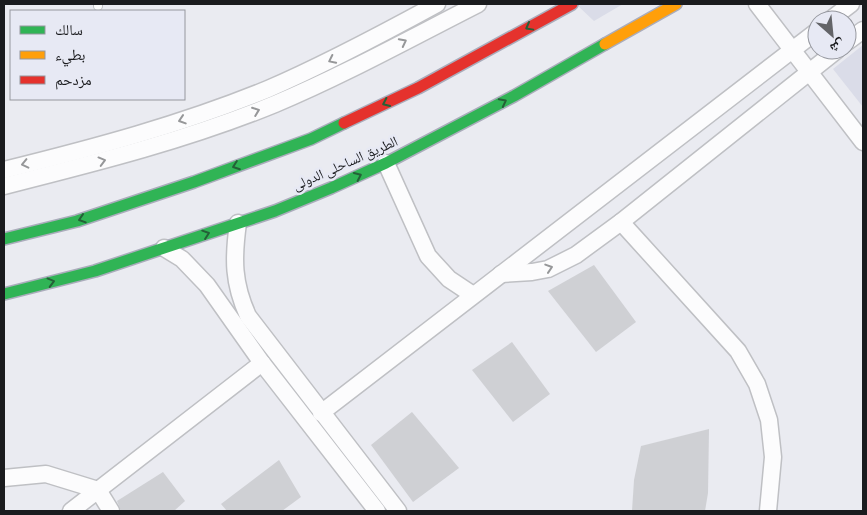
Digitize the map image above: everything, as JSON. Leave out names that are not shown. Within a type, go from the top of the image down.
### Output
[{"type":"highway","name":"الطريق الساحلى الدولى","points":[[4,294],[96,270],[276,211],[332,188],[386,163],[514,96],[676,4]]},
{"type":"highway","points":[[4,239],[76,220],[194,182],[311,139],[418,88],[568,5]]},
{"type":"street","points":[[4,170],[130,137],[268,89],[332,60],[437,4]]},
{"type":"street","points":[[4,186],[137,152],[213,127],[274,104],[340,74],[478,4]]},
{"type":"street","points":[[757,4],[863,142]]},
{"type":"street","points":[[321,413],[807,39]]},
{"type":"street","points":[[501,274],[532,272],[562,263],[576,255],[621,222],[824,60]]},
{"type":"street","points":[[386,163],[428,256],[449,279],[473,296]]},
{"type":"street","points":[[621,222],[738,351],[757,384],[769,420],[773,457],[768,511]]},
{"type":"street","points":[[238,223],[234,250],[234,270],[241,301],[248,316],[398,511]]},
{"type":"street","points":[[164,248],[182,259],[196,272],[262,363],[377,511]]},
{"type":"street","points":[[71,511],[262,363]]},
{"type":"street","points":[[4,478],[46,474],[98,490],[111,511]]},
{"type":"shaded area","points":[[576,4],[623,4],[594,21]]},
{"type":"shaded area","points":[[863,45],[863,107],[833,69],[844,60],[857,60],[857,50]]},
{"type":"building","points":[[594,265],[636,322],[596,352],[548,291]]},
{"type":"building","points":[[512,342],[550,394],[513,422],[472,370]]},
{"type":"building","points":[[412,412],[459,468],[413,502],[371,445]]},
{"type":"building","points":[[709,429],[708,493],[705,511],[632,511],[634,480],[641,446]]},
{"type":"building","points":[[279,460],[301,497],[282,511],[227,511],[221,504]]},
{"type":"building","points":[[163,472],[185,501],[174,511],[121,511],[117,501]]},
{"type":"traffic: fast","points":[[4,294],[95,271],[275,211],[331,188],[386,163],[514,96],[605,44]]},
{"type":"traffic: fast","points":[[4,239],[77,221],[194,182],[311,139],[344,123]]},
{"type":"traffic: slow","points":[[605,44],[676,4]]},
{"type":"traffic: jam","points":[[344,123],[418,88],[572,4]]}]
